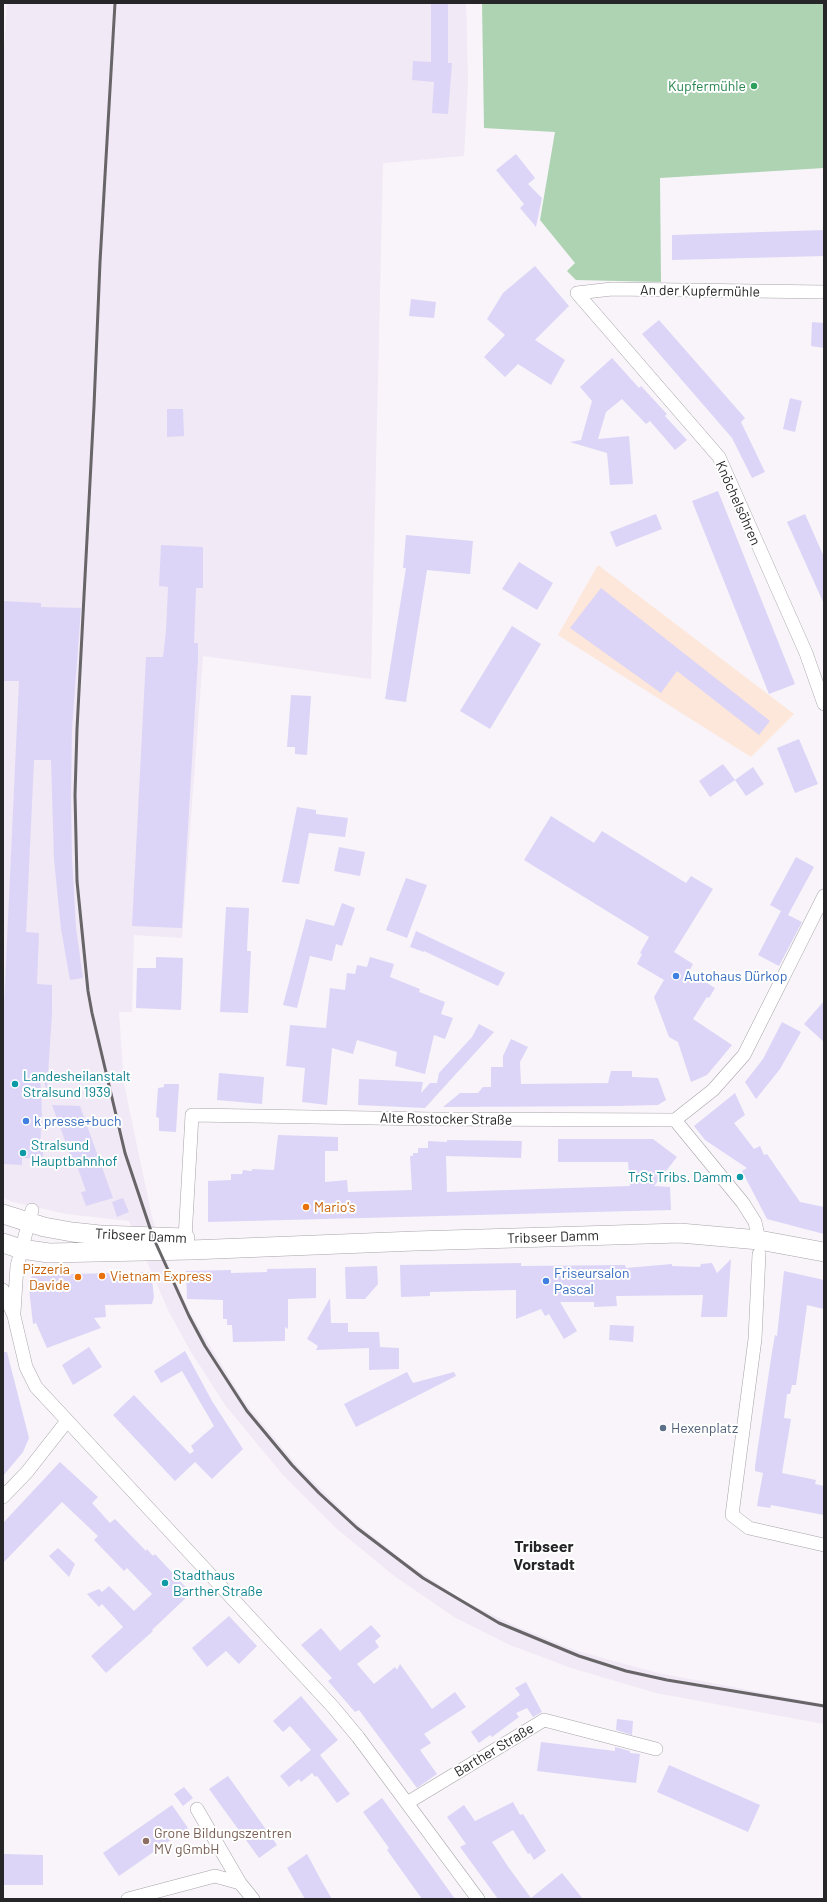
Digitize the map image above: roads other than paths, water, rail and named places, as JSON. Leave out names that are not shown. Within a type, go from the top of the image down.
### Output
[{"type":"main road","name":"Tribseer Damm","points":[[3,1214],[30,1216],[72,1232],[100,1236],[186,1238],[280,1247]]},
{"type":"main road","name":"Tribseer Damm","points":[[3,1244],[21,1249],[49,1253],[680,1234],[759,1247],[824,1252]]},
{"type":"street","name":"An der Kupfermühle","points":[[577,293],[612,289],[824,292]]},
{"type":"street","name":"Knöchelsöhren","points":[[577,293],[719,457],[806,652],[824,704]]},
{"type":"street","points":[[824,896],[744,1055],[713,1090],[675,1120],[743,1203],[755,1222],[759,1247],[755,1339],[732,1515],[749,1528],[824,1545]]},
{"type":"street","name":"Alte Rostocker Straße","points":[[186,1238],[192,1115],[433,1119],[675,1120]]},
{"type":"street","points":[[14,1316],[17,1266],[30,1216]]},
{"type":"street","points":[[3,1290],[14,1316],[26,1368],[36,1387],[333,1707],[358,1737],[478,1899]]},
{"type":"street","points":[[3,1497],[27,1472],[67,1421]]},
{"type":"street","name":"Barther Straße","points":[[407,1803],[544,1720],[656,1749]]},
{"type":"street","points":[[197,1809],[240,1883],[253,1899]]},
{"type":"street","points":[[128,1899],[215,1876],[240,1883]]},
{"type":"railway","points":[[115,3],[100,262],[77,729],[75,795],[77,881],[88,991],[92,1013],[125,1153],[153,1237],[189,1316],[205,1346],[247,1411],[292,1465],[319,1493],[357,1528],[423,1578],[499,1623],[579,1656],[626,1671],[667,1680],[824,1706]]},
{"type":"place","name":"Kupfermühle","points":[[754,86]]},
{"type":"place","name":"Autohaus Dürkop","points":[[676,976]]},
{"type":"place","name":"Landesheilanstalt Stralsund 1939","points":[[15,1084]]},
{"type":"place","name":"k presse+buch","points":[[26,1121]]},
{"type":"place","name":"Stralsund Hauptbahnhof","points":[[23,1153]]},
{"type":"place","name":"TrSt Tribs. Damm","points":[[740,1177]]},
{"type":"place","name":"Mario's","points":[[306,1207]]},
{"type":"place","name":"Vietnam Express","points":[[102,1276]]},
{"type":"place","name":"Pizzeria Davide","points":[[78,1277]]},
{"type":"place","name":"Friseursalon Pascal","points":[[546,1281]]},
{"type":"place","name":"Hexenplatz","points":[[663,1428]]},
{"type":"place","name":"Stadthaus Barther Straße","points":[[165,1583]]},
{"type":"place","name":"Grone Bildungszentren MV gGmbH","points":[[146,1841]]},
{"type":"district","name":"Tribseer Vorstadt","points":[[544,1556]]}]
